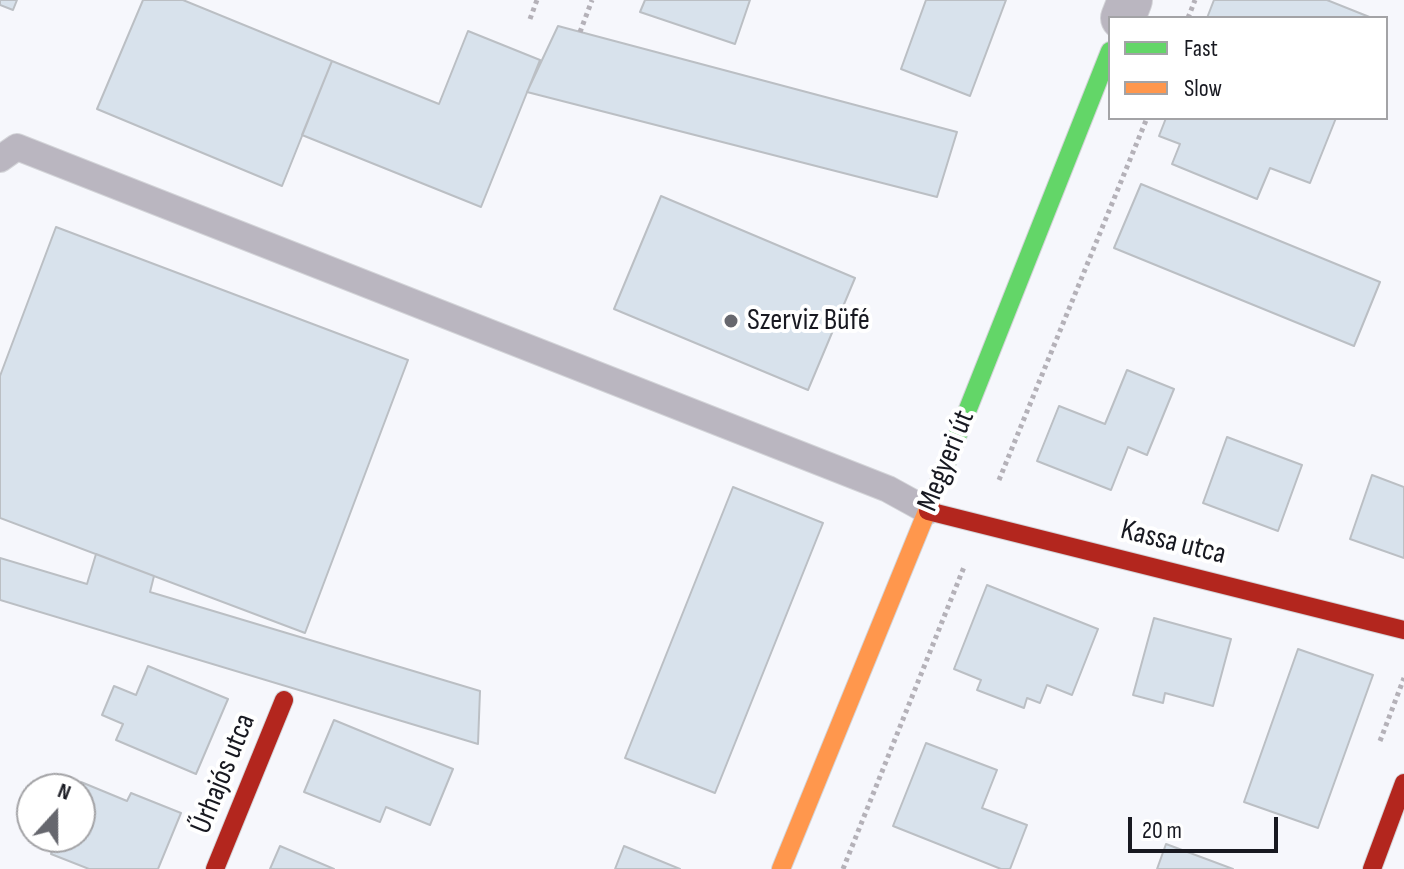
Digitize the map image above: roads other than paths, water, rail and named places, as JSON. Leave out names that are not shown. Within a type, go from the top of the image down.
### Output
[{"type":"street","name":"Megyeri út","points":[[781,869],[928,511],[1108,56]]},
{"type":"street","name":"Kassa utca","points":[[928,511],[1404,630]]},
{"type":"street","name":"Űrhajós utca","points":[[215,869],[284,700]]},
{"type":"street","points":[[1372,869],[1404,783]]},
{"type":"lane","points":[[6,149],[888,489],[928,511]]},
{"type":"place","name":"Szerviz Büfé","points":[[731,321]]}]
